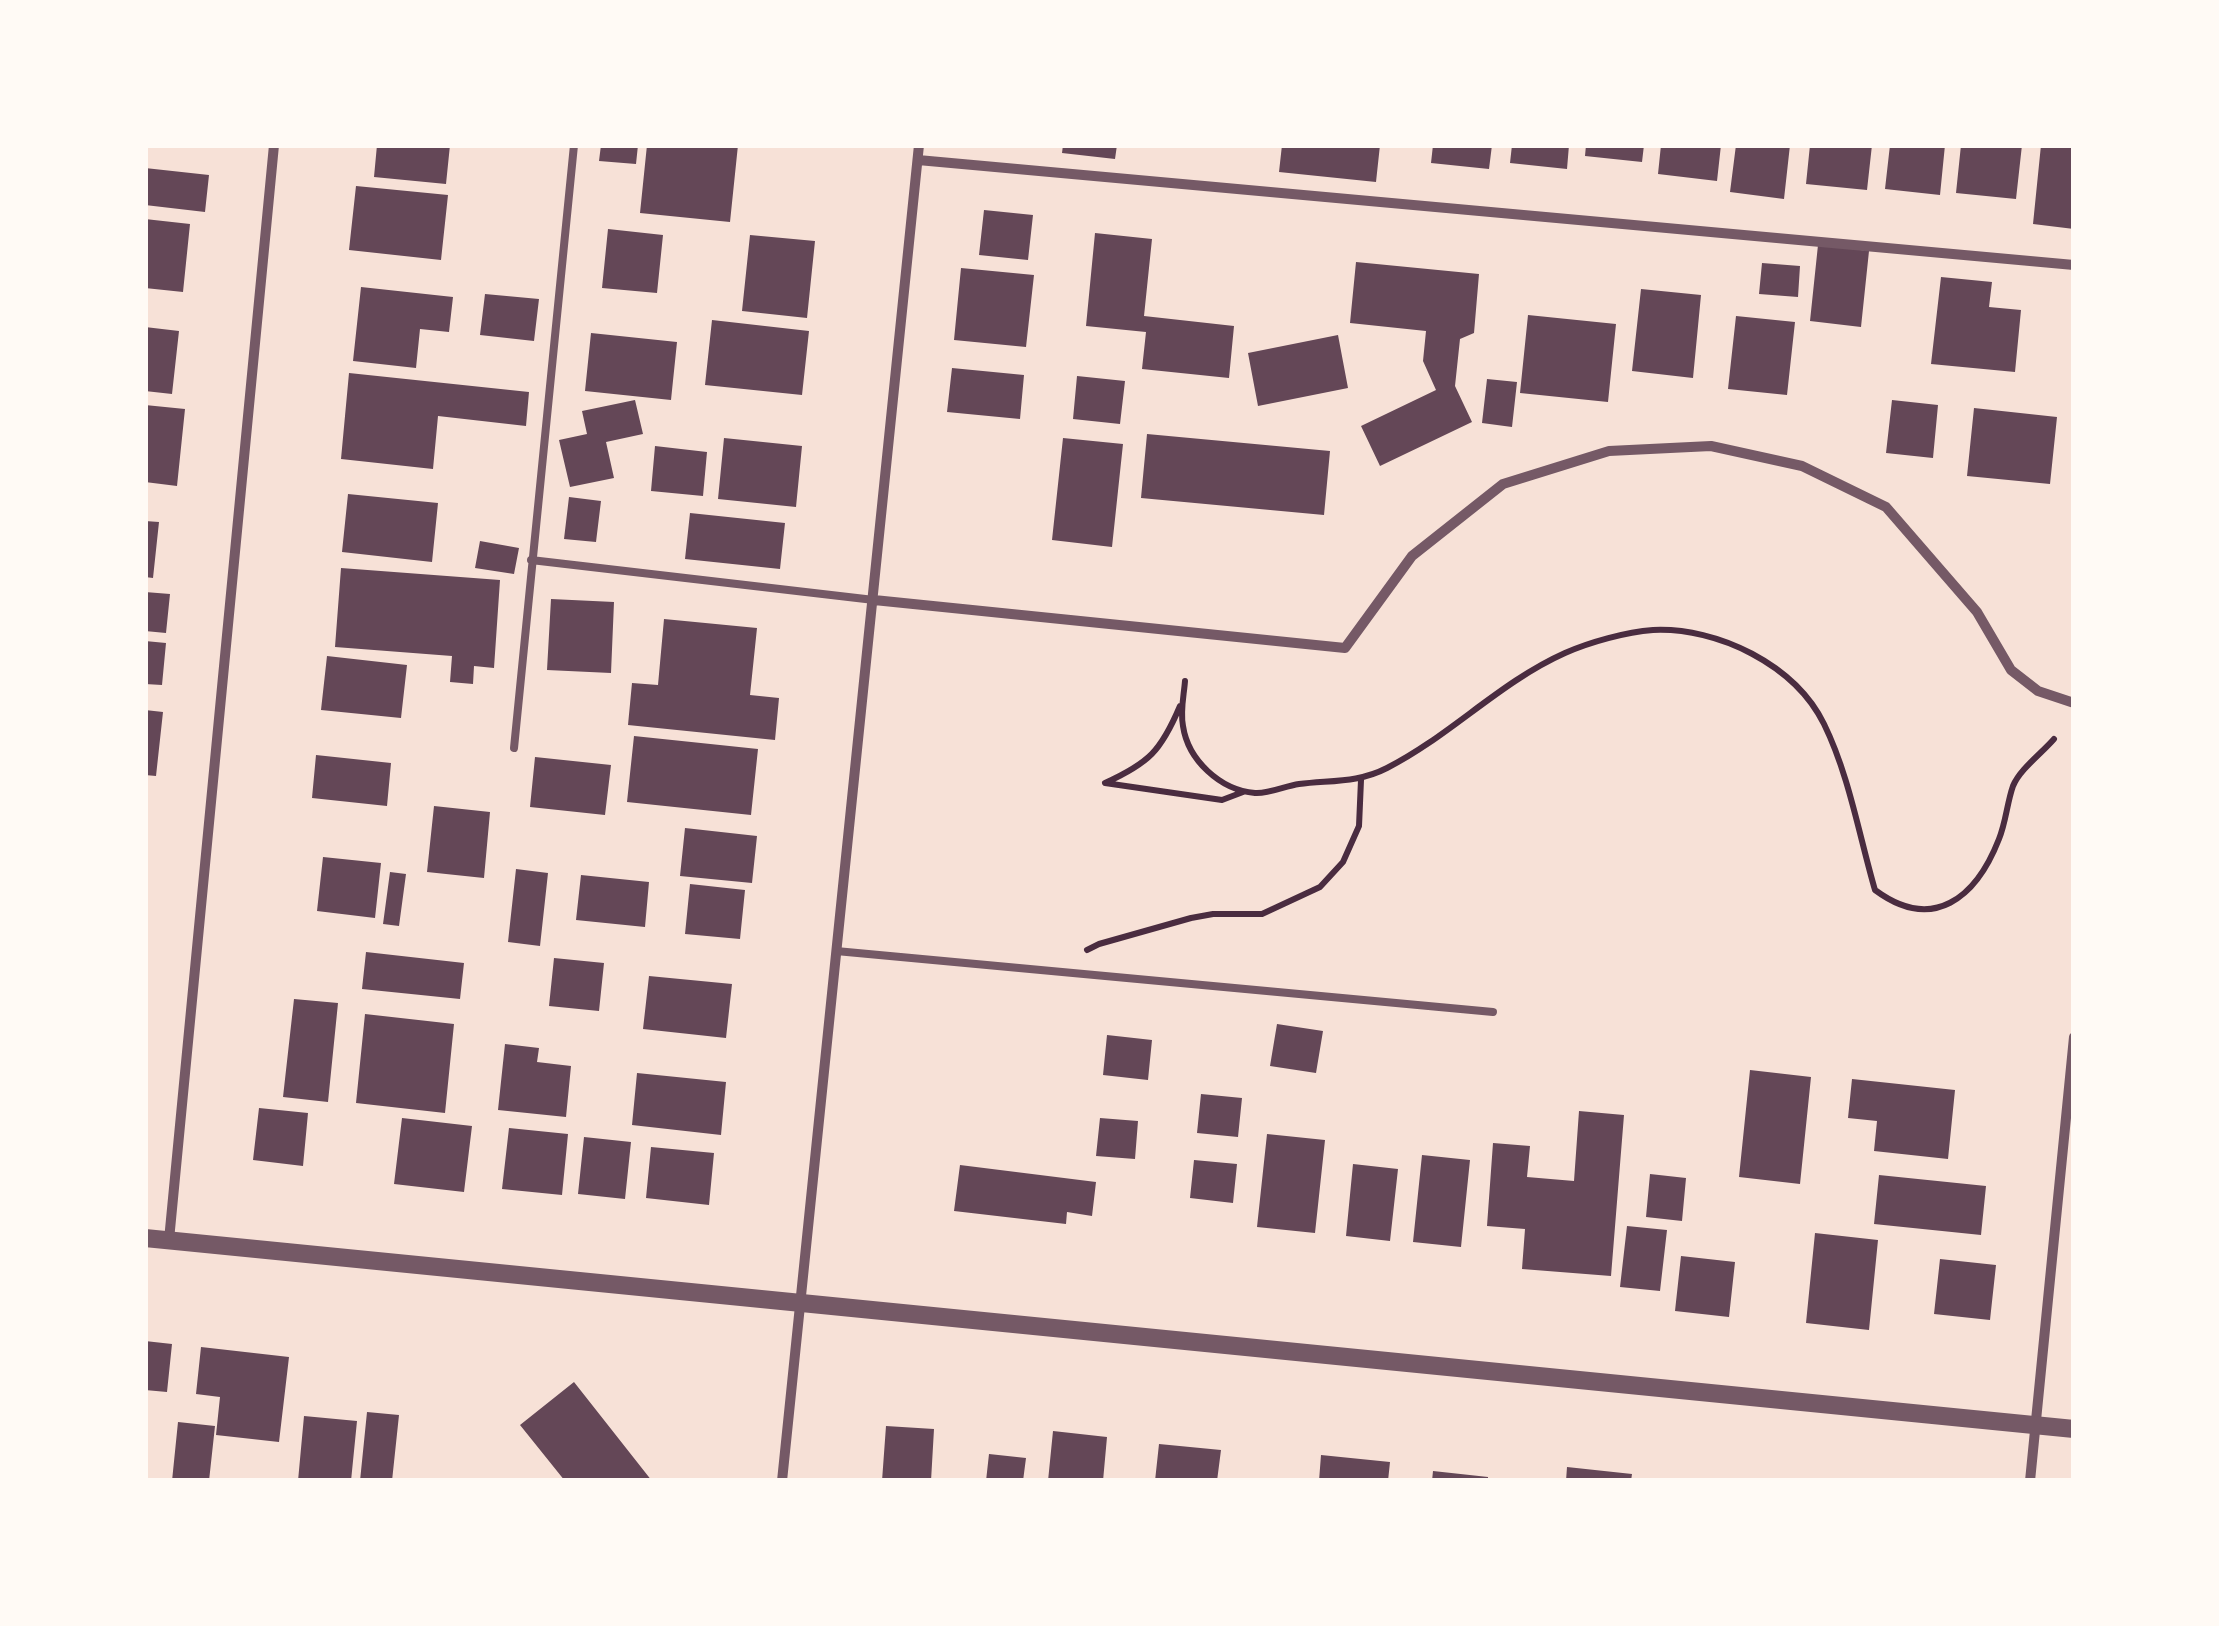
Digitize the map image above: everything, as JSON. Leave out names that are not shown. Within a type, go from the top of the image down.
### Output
[{"type":"street","points":[[168,1240],[274,145]]},
{"type":"street","points":[[782,1481],[919,145]]},
{"type":"street","points":[[918,160],[2074,264]]},
{"type":"street","points":[[874,600],[1345,648],[1412,556],[1504,484],[1609,451],[1711,446],[1802,466],[1886,507],[1977,612],[2011,670],[2038,691],[2074,703]]},
{"type":"street","points":[[2030,1481],[2074,1037]]},
{"type":"street","points":[[145,1238],[2074,1428]]},
{"type":"lane","points":[[514,748],[574,145]]},
{"type":"lane","points":[[532,560],[874,600]]},
{"type":"lane","points":[[836,951],[1493,1012]]},
{"type":"path","points":[[1185,680],[1182,726],[1191,753],[1211,774],[1259,794],[1298,784],[1361,780],[1390,767],[1500,690],[1566,653],[1653,630],[1699,635],[1774,666],[1802,690],[1837,756],[1875,890],[1889,900],[1924,912],[1952,904],[1978,880],[1999,839],[2014,782],[2054,739]]},
{"type":"path","points":[[1183,700],[1172,727],[1140,768],[1105,783],[1222,800],[1245,791]]},
{"type":"path","points":[[1083,952],[1192,918],[1262,914],[1320,886],[1343,862],[1359,826],[1361,780]]},
{"type":"building","points":[[377,145],[450,145],[446,184],[374,177]]},
{"type":"building","points":[[601,145],[638,145],[636,164],[599,161]]},
{"type":"building","points":[[647,145],[738,145],[730,222],[640,213]]},
{"type":"building","points":[[1063,145],[1117,145],[1115,159],[1062,153]]},
{"type":"building","points":[[1282,145],[1380,145],[1376,182],[1279,172]]},
{"type":"building","points":[[1433,145],[1492,145],[1489,169],[1431,163]]},
{"type":"building","points":[[1512,145],[1569,145],[1567,169],[1510,163]]},
{"type":"building","points":[[1586,145],[1644,145],[1642,162],[1585,156]]},
{"type":"building","points":[[1661,145],[1721,145],[1717,181],[1658,174]]},
{"type":"building","points":[[1736,145],[1790,145],[1784,199],[1730,192]]},
{"type":"building","points":[[1810,145],[1872,145],[1867,190],[1806,184]]},
{"type":"building","points":[[1890,145],[1945,145],[1940,195],[1885,189]]},
{"type":"building","points":[[1961,145],[2022,145],[2016,199],[1956,193]]},
{"type":"building","points":[[2041,145],[2074,145],[2074,229],[2033,224]]},
{"type":"building","points":[[145,168],[209,175],[205,212],[145,205]]},
{"type":"building","points":[[356,186],[448,195],[441,260],[349,250]]},
{"type":"building","points":[[984,210],[1033,215],[1028,260],[979,255]]},
{"type":"building","points":[[145,219],[190,224],[183,292],[145,288]]},
{"type":"building","points":[[608,229],[663,235],[657,293],[602,288]]},
{"type":"building","points":[[1095,233],[1152,239],[1144,316],[1234,326],[1229,378],[1142,369],[1146,332],[1086,326]]},
{"type":"building","points":[[750,235],[815,241],[807,318],[742,311]]},
{"type":"building","points":[[1818,245],[1869,251],[1861,327],[1810,321]]},
{"type":"building","points":[[1356,262],[1479,274],[1474,333],[1460,339],[1455,386],[1472,422],[1380,466],[1361,426],[1436,390],[1423,361],[1426,331],[1350,323]]},
{"type":"building","points":[[1762,263],[1800,266],[1798,297],[1759,294]]},
{"type":"building","points":[[961,268],[1034,275],[1026,347],[954,340]]},
{"type":"building","points":[[1941,277],[1992,282],[1989,307],[2021,310],[2015,372],[1931,364]]},
{"type":"building","points":[[361,287],[453,297],[449,332],[420,329],[416,368],[353,361]]},
{"type":"building","points":[[1641,289],[1701,295],[1693,378],[1632,371]]},
{"type":"building","points":[[485,294],[539,299],[534,341],[480,335]]},
{"type":"building","points":[[1528,315],[1616,324],[1608,402],[1520,393]]},
{"type":"building","points":[[1736,316],[1795,322],[1787,395],[1728,389]]},
{"type":"building","points":[[712,320],[809,331],[802,395],[705,385]]},
{"type":"building","points":[[145,327],[179,331],[172,394],[145,391]]},
{"type":"building","points":[[591,333],[677,342],[671,400],[585,391]]},
{"type":"building","points":[[1338,335],[1348,388],[1258,406],[1248,353]]},
{"type":"building","points":[[952,368],[1024,375],[1020,419],[947,412]]},
{"type":"building","points":[[349,373],[529,392],[526,426],[438,416],[433,469],[341,459]]},
{"type":"building","points":[[1077,376],[1125,381],[1120,424],[1073,419]]},
{"type":"building","points":[[1487,379],[1517,382],[1512,427],[1482,423]]},
{"type":"building","points":[[635,400],[643,434],[606,442],[614,478],[570,487],[559,440],[587,434],[582,411]]},
{"type":"building","points":[[1892,400],[1938,405],[1933,458],[1886,453]]},
{"type":"building","points":[[145,405],[185,409],[177,486],[145,482]]},
{"type":"building","points":[[1974,408],[2057,417],[2050,484],[1967,476]]},
{"type":"building","points":[[1147,434],[1330,451],[1324,515],[1141,498]]},
{"type":"building","points":[[724,438],[802,446],[796,507],[718,499]]},
{"type":"building","points":[[1063,438],[1123,444],[1112,547],[1052,540]]},
{"type":"building","points":[[655,446],[707,452],[703,496],[651,491]]},
{"type":"building","points":[[348,494],[438,503],[432,562],[342,552]]},
{"type":"building","points":[[569,497],[601,501],[596,542],[564,539]]},
{"type":"building","points":[[690,513],[785,523],[780,569],[685,559]]},
{"type":"building","points":[[145,521],[159,522],[153,578],[145,577]]},
{"type":"building","points":[[480,541],[519,548],[514,574],[475,568]]},
{"type":"building","points":[[341,568],[500,580],[494,668],[474,666],[473,684],[450,682],[452,656],[335,647]]},
{"type":"building","points":[[145,592],[170,594],[166,633],[145,631]]},
{"type":"building","points":[[551,599],[614,602],[611,673],[547,670]]},
{"type":"building","points":[[664,619],[757,628],[750,695],[779,698],[775,740],[628,725],[632,683],[658,685]]},
{"type":"building","points":[[145,641],[166,643],[162,685],[145,684]]},
{"type":"building","points":[[327,656],[407,665],[401,718],[321,710]]},
{"type":"building","points":[[145,710],[163,712],[156,776],[145,775]]},
{"type":"building","points":[[634,736],[758,749],[751,815],[627,802]]},
{"type":"building","points":[[316,755],[391,763],[387,806],[312,798]]},
{"type":"building","points":[[535,757],[611,765],[605,815],[530,807]]},
{"type":"building","points":[[434,806],[490,812],[484,878],[427,872]]},
{"type":"building","points":[[685,828],[757,836],[752,883],[680,876]]},
{"type":"building","points":[[323,857],[381,863],[375,918],[317,911]]},
{"type":"building","points":[[516,869],[548,873],[540,946],[508,942]]},
{"type":"building","points":[[390,872],[406,874],[399,926],[383,924]]},
{"type":"building","points":[[581,875],[649,882],[645,927],[576,920]]},
{"type":"building","points":[[690,884],[745,890],[740,939],[685,934]]},
{"type":"building","points":[[366,952],[464,963],[460,999],[362,989]]},
{"type":"building","points":[[554,958],[604,963],[599,1011],[549,1006]]},
{"type":"building","points":[[649,976],[732,984],[726,1038],[643,1029]]},
{"type":"building","points":[[294,999],[338,1003],[328,1102],[283,1097]]},
{"type":"building","points":[[365,1014],[454,1024],[445,1113],[356,1103]]},
{"type":"building","points":[[1277,1024],[1323,1031],[1316,1073],[1270,1066]]},
{"type":"building","points":[[1107,1035],[1152,1040],[1148,1080],[1103,1075]]},
{"type":"building","points":[[505,1044],[539,1048],[537,1062],[571,1066],[566,1117],[498,1110]]},
{"type":"building","points":[[1750,1070],[1811,1077],[1800,1184],[1739,1177]]},
{"type":"building","points":[[637,1073],[726,1082],[721,1135],[632,1125]]},
{"type":"building","points":[[1852,1079],[1955,1090],[1948,1159],[1874,1151],[1877,1121],[1848,1118]]},
{"type":"building","points":[[1201,1094],[1242,1098],[1238,1137],[1197,1133]]},
{"type":"building","points":[[259,1108],[308,1113],[303,1166],[253,1160]]},
{"type":"building","points":[[1579,1111],[1624,1115],[1611,1276],[1522,1269],[1525,1229],[1487,1226],[1493,1143],[1530,1146],[1527,1177],[1574,1181]]},
{"type":"building","points":[[402,1118],[472,1126],[464,1192],[394,1184]]},
{"type":"building","points":[[1100,1118],[1138,1121],[1135,1159],[1096,1156]]},
{"type":"building","points":[[509,1128],[568,1134],[562,1195],[502,1189]]},
{"type":"building","points":[[1267,1134],[1325,1140],[1315,1233],[1257,1227]]},
{"type":"building","points":[[584,1137],[631,1142],[625,1199],[578,1194]]},
{"type":"building","points":[[651,1147],[714,1153],[709,1205],[646,1198]]},
{"type":"building","points":[[1422,1155],[1470,1160],[1461,1247],[1413,1242]]},
{"type":"building","points":[[1194,1160],[1237,1164],[1233,1203],[1190,1198]]},
{"type":"building","points":[[1353,1164],[1398,1169],[1390,1241],[1346,1236]]},
{"type":"building","points":[[960,1165],[1096,1182],[1092,1216],[1067,1212],[1066,1224],[954,1211]]},
{"type":"building","points":[[1650,1174],[1686,1178],[1682,1221],[1646,1217]]},
{"type":"building","points":[[1879,1175],[1986,1186],[1981,1235],[1874,1224]]},
{"type":"building","points":[[1627,1226],[1667,1230],[1660,1291],[1620,1287]]},
{"type":"building","points":[[1815,1233],[1878,1240],[1869,1330],[1806,1323]]},
{"type":"building","points":[[1681,1256],[1735,1262],[1729,1317],[1675,1311]]},
{"type":"building","points":[[1940,1259],[1996,1265],[1990,1320],[1934,1314]]},
{"type":"building","points":[[145,1341],[172,1344],[167,1392],[145,1390]]},
{"type":"building","points":[[201,1347],[289,1357],[279,1442],[216,1435],[220,1397],[196,1394]]},
{"type":"building","points":[[574,1382],[652,1481],[565,1481],[520,1425]]},
{"type":"building","points":[[367,1412],[399,1415],[392,1481],[360,1481]]},
{"type":"building","points":[[304,1416],[357,1421],[351,1481],[298,1481]]},
{"type":"building","points":[[178,1422],[215,1426],[209,1481],[172,1481]]},
{"type":"building","points":[[886,1426],[934,1429],[931,1481],[882,1481]]},
{"type":"building","points":[[1053,1431],[1107,1437],[1103,1481],[1048,1481]]},
{"type":"building","points":[[1159,1444],[1221,1450],[1217,1481],[1155,1481]]},
{"type":"building","points":[[989,1454],[1026,1458],[1023,1481],[986,1481]]},
{"type":"building","points":[[1321,1455],[1390,1462],[1388,1481],[1319,1481]]},
{"type":"building","points":[[1567,1467],[1632,1474],[1631,1481],[1566,1481]]},
{"type":"building","points":[[1433,1471],[1488,1477],[1488,1481],[1432,1481]]}]
